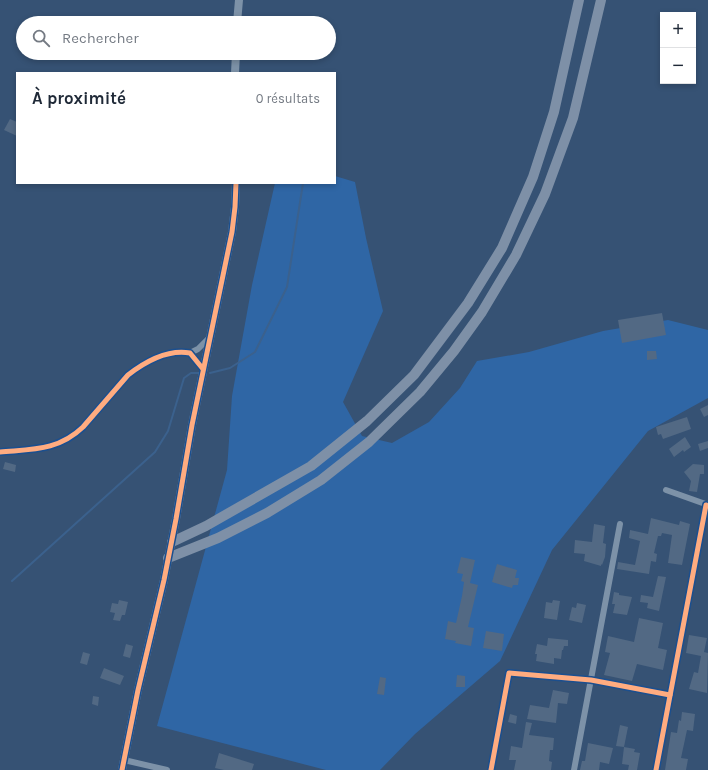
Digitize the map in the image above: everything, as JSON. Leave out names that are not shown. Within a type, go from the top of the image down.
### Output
[{"type":"highway","points":[[172,542],[206,526],[310,466],[367,421],[414,375],[468,303],[502,248],[533,177],[554,112],[579,0]]},
{"type":"highway","points":[[168,558],[218,538],[267,514],[321,480],[369,442],[420,392],[454,351],[482,312],[516,255],[545,194],[573,118],[601,0]]},
{"type":"street","points":[[238,16],[239,0]]},
{"type":"street","points":[[235,72],[236,60]]},
{"type":"street","points":[[122,770],[138,690],[172,542],[192,425],[232,232],[236,184]]},
{"type":"street","points":[[0,452],[41,449],[65,441],[76,434],[83,427],[128,375],[136,368],[167,353],[180,351],[190,353],[198,349],[210,336]]},
{"type":"street","points":[[190,353],[203,370]]},
{"type":"street","points":[[656,770],[707,505],[666,490]]},
{"type":"street","points":[[574,770],[620,524]]},
{"type":"street","points":[[491,770],[509,673],[591,680],[670,695]]},
{"type":"street","points":[[124,760],[167,770]]},
{"type":"shaded area","points":[[336,176],[355,182],[383,311],[343,402],[362,436],[392,443],[429,422],[460,388],[477,361],[529,352],[603,331],[668,320],[708,330],[708,398],[648,431],[552,550],[500,661],[415,734],[380,770],[326,770],[157,726],[227,470],[232,396],[252,285],[275,184],[336,184]]},
{"type":"building","points":[[10,119],[16,122],[16,136],[4,130]]},
{"type":"building","points":[[662,313],[666,335],[622,343],[618,320]]},
{"type":"building","points":[[647,351],[656,351],[657,359],[647,360]]},
{"type":"building","points":[[708,405],[708,415],[704,417],[700,409]]},
{"type":"building","points":[[687,417],[691,429],[663,439],[661,434],[658,435],[656,427]]},
{"type":"building","points":[[685,437],[691,447],[684,452],[683,450],[674,457],[669,449]]},
{"type":"building","points":[[708,441],[708,448],[700,451],[698,444]]},
{"type":"building","points":[[5,462],[16,465],[15,472],[3,469]]},
{"type":"building","points":[[693,464],[704,465],[704,474],[700,474],[697,492],[689,491],[691,481],[684,472]]},
{"type":"building","points":[[651,518],[679,525],[680,521],[690,524],[682,565],[668,563],[672,535],[662,533],[661,536],[658,536],[654,553],[657,554],[656,562],[651,561],[649,574],[617,569],[618,562],[635,565],[640,541],[629,538],[630,530],[648,534]]},
{"type":"building","points":[[594,524],[605,526],[603,543],[606,544],[605,557],[601,566],[584,561],[585,554],[574,553],[575,540],[592,542]]},
{"type":"building","points":[[461,557],[475,560],[470,583],[478,585],[468,627],[474,628],[471,646],[455,643],[456,641],[445,639],[448,621],[456,623],[462,596],[464,582],[461,581],[463,574],[457,573]]},
{"type":"building","points":[[497,564],[517,570],[515,578],[519,578],[518,585],[513,585],[512,588],[492,582]]},
{"type":"building","points":[[658,576],[666,577],[659,611],[647,608],[648,603],[640,602],[641,595],[653,597]]},
{"type":"building","points":[[614,592],[619,593],[619,595],[632,597],[627,615],[613,613],[615,604],[612,604]]},
{"type":"building","points":[[119,600],[128,602],[125,615],[122,615],[120,621],[113,620],[115,613],[110,612],[112,603],[118,604]]},
{"type":"building","points":[[553,600],[560,601],[557,620],[544,618],[546,602],[552,603]]},
{"type":"building","points":[[577,603],[586,605],[582,623],[569,620],[572,607],[576,608]]},
{"type":"building","points":[[639,618],[663,623],[658,648],[667,650],[663,670],[637,664],[632,681],[604,675],[610,653],[605,652],[608,636],[634,642]]},
{"type":"building","points":[[486,631],[504,634],[502,651],[483,648]]},
{"type":"building","points":[[689,635],[707,638],[704,652],[708,653],[707,693],[689,689],[694,672],[698,673],[701,656],[686,653]]},
{"type":"building","points":[[548,638],[568,640],[568,646],[564,646],[562,650],[561,659],[554,658],[554,664],[536,661],[537,654],[535,654],[537,644],[547,646]]},
{"type":"building","points":[[126,644],[133,646],[130,658],[123,656]]},
{"type":"building","points":[[83,652],[90,654],[87,665],[80,663]]},
{"type":"building","points":[[104,668],[124,676],[120,685],[100,678]]},
{"type":"building","points":[[457,675],[465,676],[465,687],[456,687]]},
{"type":"building","points":[[380,677],[386,678],[384,695],[377,694]]},
{"type":"building","points":[[553,690],[569,693],[567,704],[558,703],[556,723],[527,719],[530,705],[549,708]]},
{"type":"building","points":[[93,696],[99,697],[98,706],[92,704]]},
{"type":"building","points":[[682,712],[695,714],[693,731],[687,730],[681,758],[688,759],[686,770],[665,770],[671,732],[677,733]]},
{"type":"building","points":[[510,714],[517,716],[516,724],[508,722]]},
{"type":"building","points":[[526,722],[532,723],[529,735],[554,738],[553,750],[550,750],[549,761],[552,762],[551,770],[514,770],[516,760],[509,760],[511,746],[522,748]]},
{"type":"building","points":[[620,725],[628,727],[624,747],[616,746]]},
{"type":"building","points":[[588,743],[613,748],[609,764],[600,762],[599,770],[580,770],[582,761],[585,761]]},
{"type":"building","points":[[624,747],[635,749],[634,752],[640,753],[637,770],[628,770],[629,765],[622,764]]},
{"type":"building","points":[[219,753],[254,764],[252,770],[224,770],[215,768]]},
{"type":"waterway","points":[[210,373],[230,368],[255,352],[287,287],[303,184]]},
{"type":"waterway","points":[[12,581],[155,452],[168,431],[184,378],[191,373],[199,373]]},
{"type":"cycle path","points":[[122,770],[138,690],[164,580],[192,425],[232,232],[236,184]]},
{"type":"cycle path","points":[[0,452],[34,449],[54,445],[74,435],[83,427],[128,375],[157,357],[181,352],[190,353],[203,369]]},
{"type":"cycle path","points":[[656,770],[706,505]]},
{"type":"cycle path","points":[[491,770],[509,673],[591,680],[670,695]]}]
